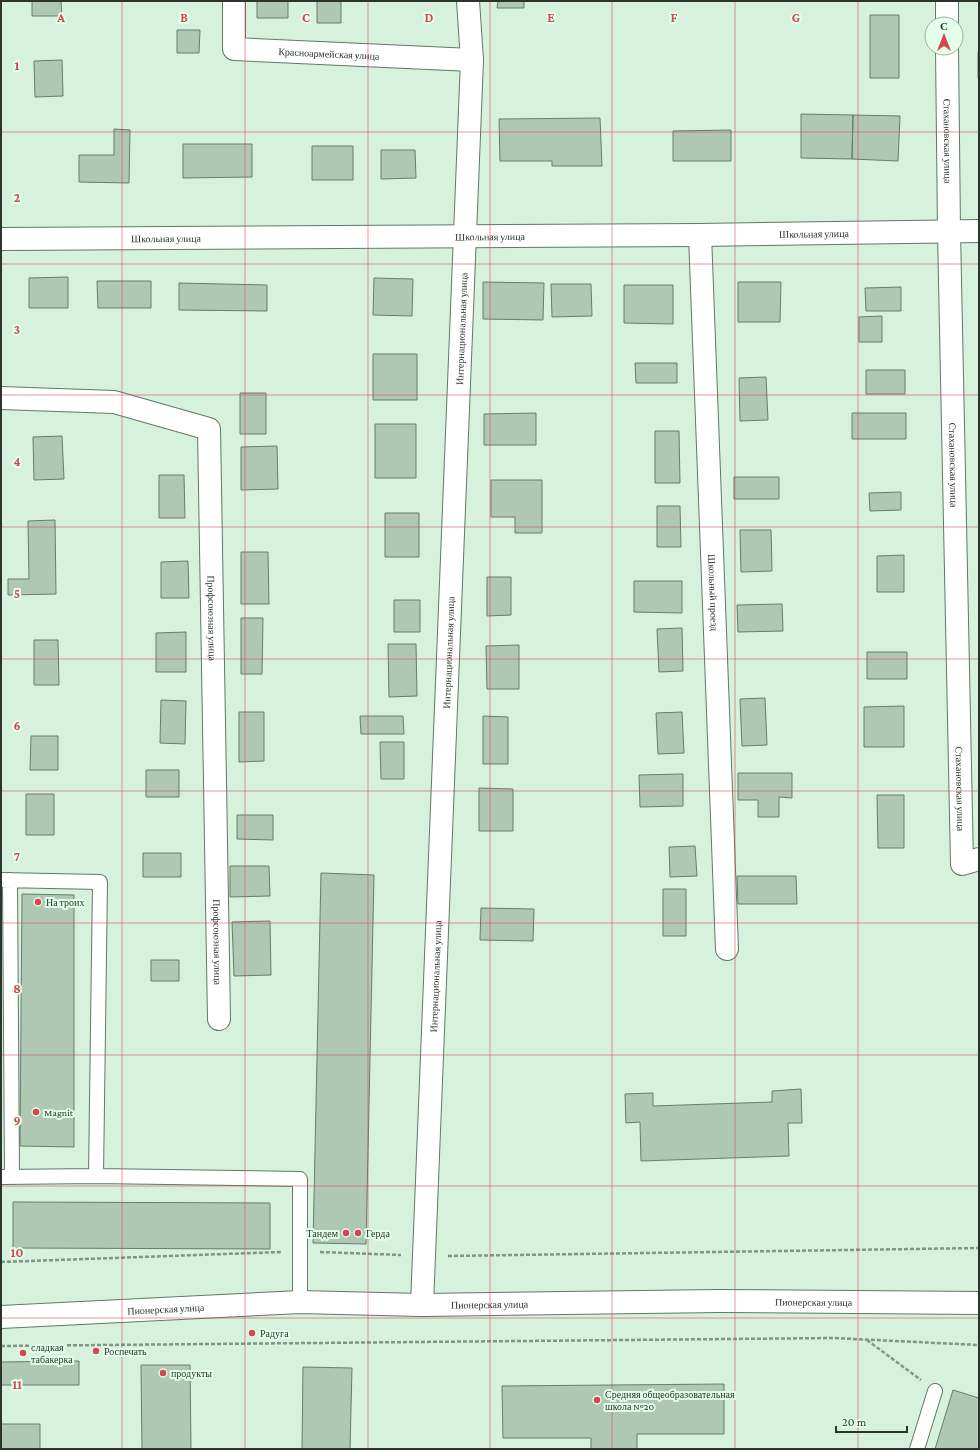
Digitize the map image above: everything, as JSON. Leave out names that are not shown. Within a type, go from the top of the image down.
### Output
[{"type":"street","name":"Красноармейская улица","points":[[234,1],[234,49],[472,60]]},
{"type":"street","name":"Интернациональная улица","points":[[422,1305],[472,60],[468,1]]},
{"type":"street","points":[[947,1],[947,16]]},
{"type":"street","name":"Стахановская улица","points":[[947,56],[949,231],[962,864],[979,859]]},
{"type":"street","name":"Школьная улица","points":[[1,239],[465,235],[700,235],[979,231]]},
{"type":"street","name":"Школьный проезд","points":[[700,235],[727,949]]},
{"type":"street","name":"Профсоюзная улица","points":[[1,398],[114,402],[209,429],[219,1019]]},
{"type":"street","name":"Пионерская улица","points":[[1,1317],[300,1302],[422,1305],[719,1301],[979,1303]]},
{"type":"lane","points":[[96,1176],[100,882],[5,880],[7,1177],[96,1176],[300,1179],[300,1302]]},
{"type":"lane","points":[[917,1449],[935,1391]]},
{"type":"path","points":[[1,1262],[301,1251],[423,1256],[979,1248]]},
{"type":"path","points":[[1,1346],[833,1338],[979,1345]]},
{"type":"path","points":[[867,1339],[935,1391]]},
{"type":"building","points":[[32,1],[61,1],[62,16],[32,16]]},
{"type":"building","points":[[257,1],[288,1],[288,18],[257,18]]},
{"type":"building","points":[[317,1],[341,1],[341,23],[317,23]]},
{"type":"building","points":[[498,1],[524,1],[524,8],[497,8]]},
{"type":"building","points":[[870,15],[899,15],[899,78],[870,78]]},
{"type":"building","points":[[177,30],[200,30],[199,53],[177,53]]},
{"type":"building","points":[[979,52],[979,78],[978,78]]},
{"type":"building","points":[[62,60],[63,96],[35,97],[34,61]]},
{"type":"building","points":[[801,114],[853,115],[852,159],[801,158]]},
{"type":"building","points":[[853,115],[900,116],[898,161],[852,159]]},
{"type":"building","points":[[600,118],[602,166],[552,166],[552,161],[500,161],[499,119]]},
{"type":"building","points":[[114,129],[130,130],[129,183],[79,182],[79,155],[114,155]]},
{"type":"building","points":[[731,130],[731,161],[673,161],[673,131]]},
{"type":"building","points":[[183,144],[252,144],[252,177],[183,178]]},
{"type":"building","points":[[312,146],[353,146],[353,180],[312,180]]},
{"type":"building","points":[[381,150],[415,150],[416,178],[381,179]]},
{"type":"building","points":[[68,277],[68,308],[29,308],[29,278]]},
{"type":"building","points":[[374,278],[413,279],[412,316],[373,315]]},
{"type":"building","points":[[97,281],[151,281],[151,308],[98,308]]},
{"type":"building","points":[[483,282],[544,283],[543,320],[483,319]]},
{"type":"building","points":[[738,282],[781,282],[780,322],[738,322]]},
{"type":"building","points":[[179,283],[267,285],[267,311],[179,310]]},
{"type":"building","points":[[551,284],[591,284],[592,316],[552,317]]},
{"type":"building","points":[[624,285],[673,285],[673,324],[624,323]]},
{"type":"building","points":[[901,287],[901,311],[866,311],[865,288]]},
{"type":"building","points":[[882,316],[882,342],[859,342],[859,317]]},
{"type":"building","points":[[373,354],[417,354],[417,400],[373,400]]},
{"type":"building","points":[[635,363],[677,363],[677,383],[636,383]]},
{"type":"building","points":[[866,370],[905,370],[905,394],[866,394]]},
{"type":"building","points":[[766,377],[768,420],[740,421],[739,378]]},
{"type":"building","points":[[240,393],[266,393],[266,434],[240,434]]},
{"type":"building","points":[[536,413],[536,445],[484,445],[484,414]]},
{"type":"building","points":[[852,413],[906,413],[906,439],[852,439]]},
{"type":"building","points":[[375,424],[416,424],[416,478],[375,478]]},
{"type":"building","points":[[655,431],[679,431],[680,483],[655,483]]},
{"type":"building","points":[[62,436],[64,479],[34,480],[33,437]]},
{"type":"building","points":[[277,446],[278,489],[241,490],[241,447]]},
{"type":"building","points":[[159,475],[184,475],[185,518],[159,518]]},
{"type":"building","points":[[734,477],[779,477],[779,499],[734,499]]},
{"type":"building","points":[[491,480],[542,480],[542,533],[515,533],[515,517],[491,517]]},
{"type":"building","points":[[901,492],[901,510],[870,511],[869,493]]},
{"type":"building","points":[[657,506],[680,506],[681,547],[657,547]]},
{"type":"building","points":[[385,513],[419,513],[419,557],[385,557]]},
{"type":"building","points":[[55,520],[56,594],[8,595],[8,579],[29,579],[28,521]]},
{"type":"building","points":[[740,530],[771,530],[772,571],[741,572]]},
{"type":"building","points":[[241,552],[268,552],[269,604],[241,604]]},
{"type":"building","points":[[904,555],[904,592],[877,592],[877,556]]},
{"type":"building","points":[[188,561],[189,598],[161,598],[161,562]]},
{"type":"building","points":[[487,577],[511,577],[511,615],[487,616]]},
{"type":"building","points":[[634,581],[682,581],[682,613],[634,612]]},
{"type":"building","points":[[394,600],[420,600],[420,632],[394,632]]},
{"type":"building","points":[[782,604],[783,631],[738,632],[737,605]]},
{"type":"building","points":[[241,618],[263,618],[262,674],[241,674]]},
{"type":"building","points":[[682,628],[683,671],[659,672],[657,629]]},
{"type":"building","points":[[186,632],[186,672],[156,672],[156,633]]},
{"type":"building","points":[[34,640],[58,640],[59,685],[34,685]]},
{"type":"building","points":[[388,644],[416,644],[417,696],[389,697]]},
{"type":"building","points":[[519,645],[519,689],[487,689],[486,646]]},
{"type":"building","points":[[867,652],[907,652],[907,679],[867,679]]},
{"type":"building","points":[[765,698],[767,745],[742,746],[740,699]]},
{"type":"building","points":[[161,700],[186,701],[185,744],[160,743]]},
{"type":"building","points":[[904,706],[904,747],[864,747],[864,707]]},
{"type":"building","points":[[239,712],[264,712],[264,761],[239,762]]},
{"type":"building","points":[[682,712],[684,753],[658,754],[656,713]]},
{"type":"building","points":[[360,716],[403,716],[404,734],[361,734]]},
{"type":"building","points":[[483,716],[508,717],[508,764],[483,764]]},
{"type":"building","points":[[31,736],[58,736],[58,770],[30,770]]},
{"type":"building","points":[[380,742],[404,742],[404,779],[381,779]]},
{"type":"building","points":[[146,770],[179,770],[179,797],[146,797]]},
{"type":"building","points":[[738,773],[792,773],[792,798],[779,797],[779,817],[758,817],[758,800],[738,800]]},
{"type":"building","points":[[683,774],[683,806],[640,807],[639,775]]},
{"type":"building","points":[[479,788],[513,789],[513,831],[479,831]]},
{"type":"building","points":[[26,794],[54,794],[54,835],[26,835]]},
{"type":"building","points":[[877,795],[904,795],[904,848],[878,848]]},
{"type":"building","points":[[237,815],[273,815],[273,840],[237,839]]},
{"type":"building","points":[[695,846],[697,876],[670,877],[669,847]]},
{"type":"building","points":[[143,853],[181,853],[181,877],[143,877]]},
{"type":"building","points":[[230,866],[269,866],[270,896],[230,897]]},
{"type":"building","points":[[321,873],[374,875],[366,1244],[313,1243]]},
{"type":"building","points":[[737,876],[796,876],[797,904],[738,904]]},
{"type":"building","points":[[663,889],[686,889],[686,936],[663,936]]},
{"type":"building","points":[[22,894],[74,895],[74,1147],[20,1146]]},
{"type":"building","points":[[481,908],[534,909],[533,941],[480,940]]},
{"type":"building","points":[[270,921],[271,975],[234,976],[232,922]]},
{"type":"building","points":[[151,960],[179,960],[179,981],[151,981]]},
{"type":"building","points":[[801,1089],[802,1123],[788,1123],[789,1156],[641,1161],[640,1122],[626,1123],[625,1094],[653,1093],[653,1106],[772,1102],[772,1091]]},
{"type":"building","points":[[13,1202],[270,1203],[270,1249],[13,1248]]},
{"type":"building","points":[[79,1361],[79,1385],[1,1385],[1,1362]]},
{"type":"building","points":[[141,1365],[190,1365],[191,1449],[142,1449]]},
{"type":"building","points":[[303,1367],[352,1368],[350,1449],[302,1449]]},
{"type":"building","points":[[724,1384],[724,1434],[637,1434],[637,1449],[591,1449],[591,1438],[503,1438],[502,1386]]},
{"type":"building","points":[[953,1390],[979,1398],[979,1449],[935,1449]]},
{"type":"building","points":[[1,1424],[40,1424],[40,1449],[1,1449]]},
{"type":"place","name":"На троих","points":[[38,902]]},
{"type":"place","name":"Magnit","points":[[36,1112]]},
{"type":"place","name":"Тандем","points":[[346,1233]]},
{"type":"place","name":"Герда","points":[[358,1233]]},
{"type":"place","name":"Радуга","points":[[252,1333]]},
{"type":"place","name":"Роспечать","points":[[96,1351]]},
{"type":"place","name":"сладкая табакерка","points":[[23,1353]]},
{"type":"place","name":"продукты","points":[[163,1373]]},
{"type":"place","name":"Средняя общеобразовательная школа №20","points":[[597,1400]]}]
